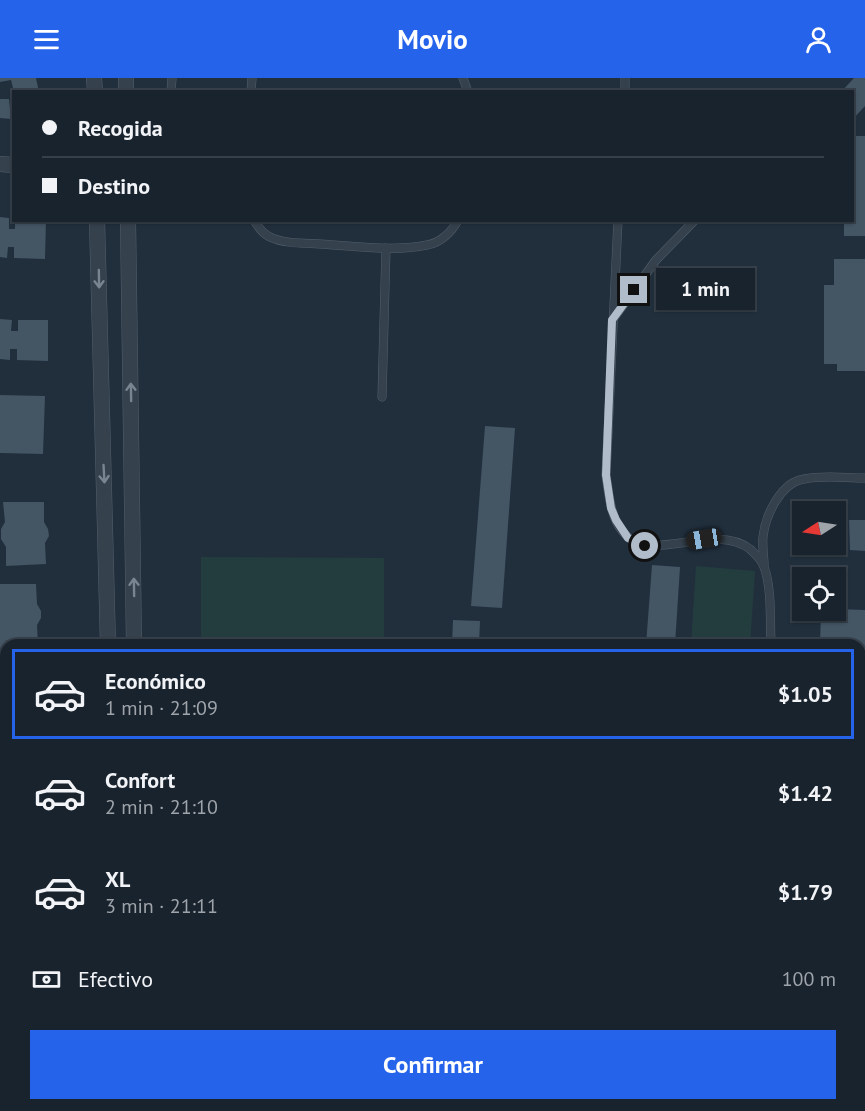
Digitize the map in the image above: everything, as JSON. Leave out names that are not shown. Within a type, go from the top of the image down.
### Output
[{"type":"street","points":[[97,222],[108,639]]},
{"type":"street","points":[[128,222],[134,639]]},
{"type":"lane","points":[[255,222],[271,238],[294,242],[386,248],[427,245],[448,234],[457,222]]},
{"type":"lane","points":[[618,222],[606,475],[611,508],[623,532],[645,546],[661,546],[704,539],[733,541],[754,553],[764,566]]},
{"type":"lane","points":[[612,320],[656,260],[693,222]]},
{"type":"lane","points":[[382,397],[386,248]]},
{"type":"lane","points":[[771,639],[763,537],[765,524],[779,497],[788,486],[802,479],[865,478]]},
{"type":"green space","points":[[201,557],[384,558],[384,639],[201,639]]},
{"type":"green space","points":[[696,566],[755,571],[750,639],[691,639]]},
{"type":"building","points":[[0,78],[36,78],[39,90],[14,90],[11,80],[0,82]]},
{"type":"building","points":[[854,78],[865,78],[865,106],[854,118],[854,90],[843,90]]},
{"type":"building","points":[[0,99],[9,99],[11,119],[0,118]]},
{"type":"building","points":[[854,136],[865,136],[865,236],[844,236],[844,222],[854,222]]},
{"type":"building","points":[[0,217],[9,218],[9,229],[15,229],[15,222],[46,222],[45,259],[14,258],[14,247],[8,247],[7,258],[0,257]]},
{"type":"building","points":[[834,259],[865,259],[865,371],[837,371],[837,364],[824,364],[824,285],[834,285]]},
{"type":"building","points":[[0,319],[12,320],[11,331],[18,331],[18,320],[48,320],[48,361],[17,360],[17,349],[10,349],[10,360],[0,359]]},
{"type":"building","points":[[0,395],[45,396],[43,454],[0,453]]},
{"type":"building","points":[[485,426],[515,428],[502,608],[471,606]]},
{"type":"building","points":[[3,502],[44,502],[44,522],[49,536],[45,543],[46,564],[6,566],[6,547],[1,539],[1,529],[5,522]]},
{"type":"building","points":[[849,520],[865,520],[865,551],[850,550]]},
{"type":"building","points":[[652,565],[680,567],[675,639],[646,639]]},
{"type":"building","points":[[0,584],[36,584],[37,604],[41,611],[41,618],[37,625],[38,639],[0,639]]},
{"type":"building","points":[[846,609],[865,610],[865,639],[820,639],[821,621],[846,621]]},
{"type":"building","points":[[453,620],[480,621],[479,639],[452,639]]},
{"type":"route","points":[[634,290],[612,320],[606,475],[611,508],[616,520],[628,538],[645,546]]}]
